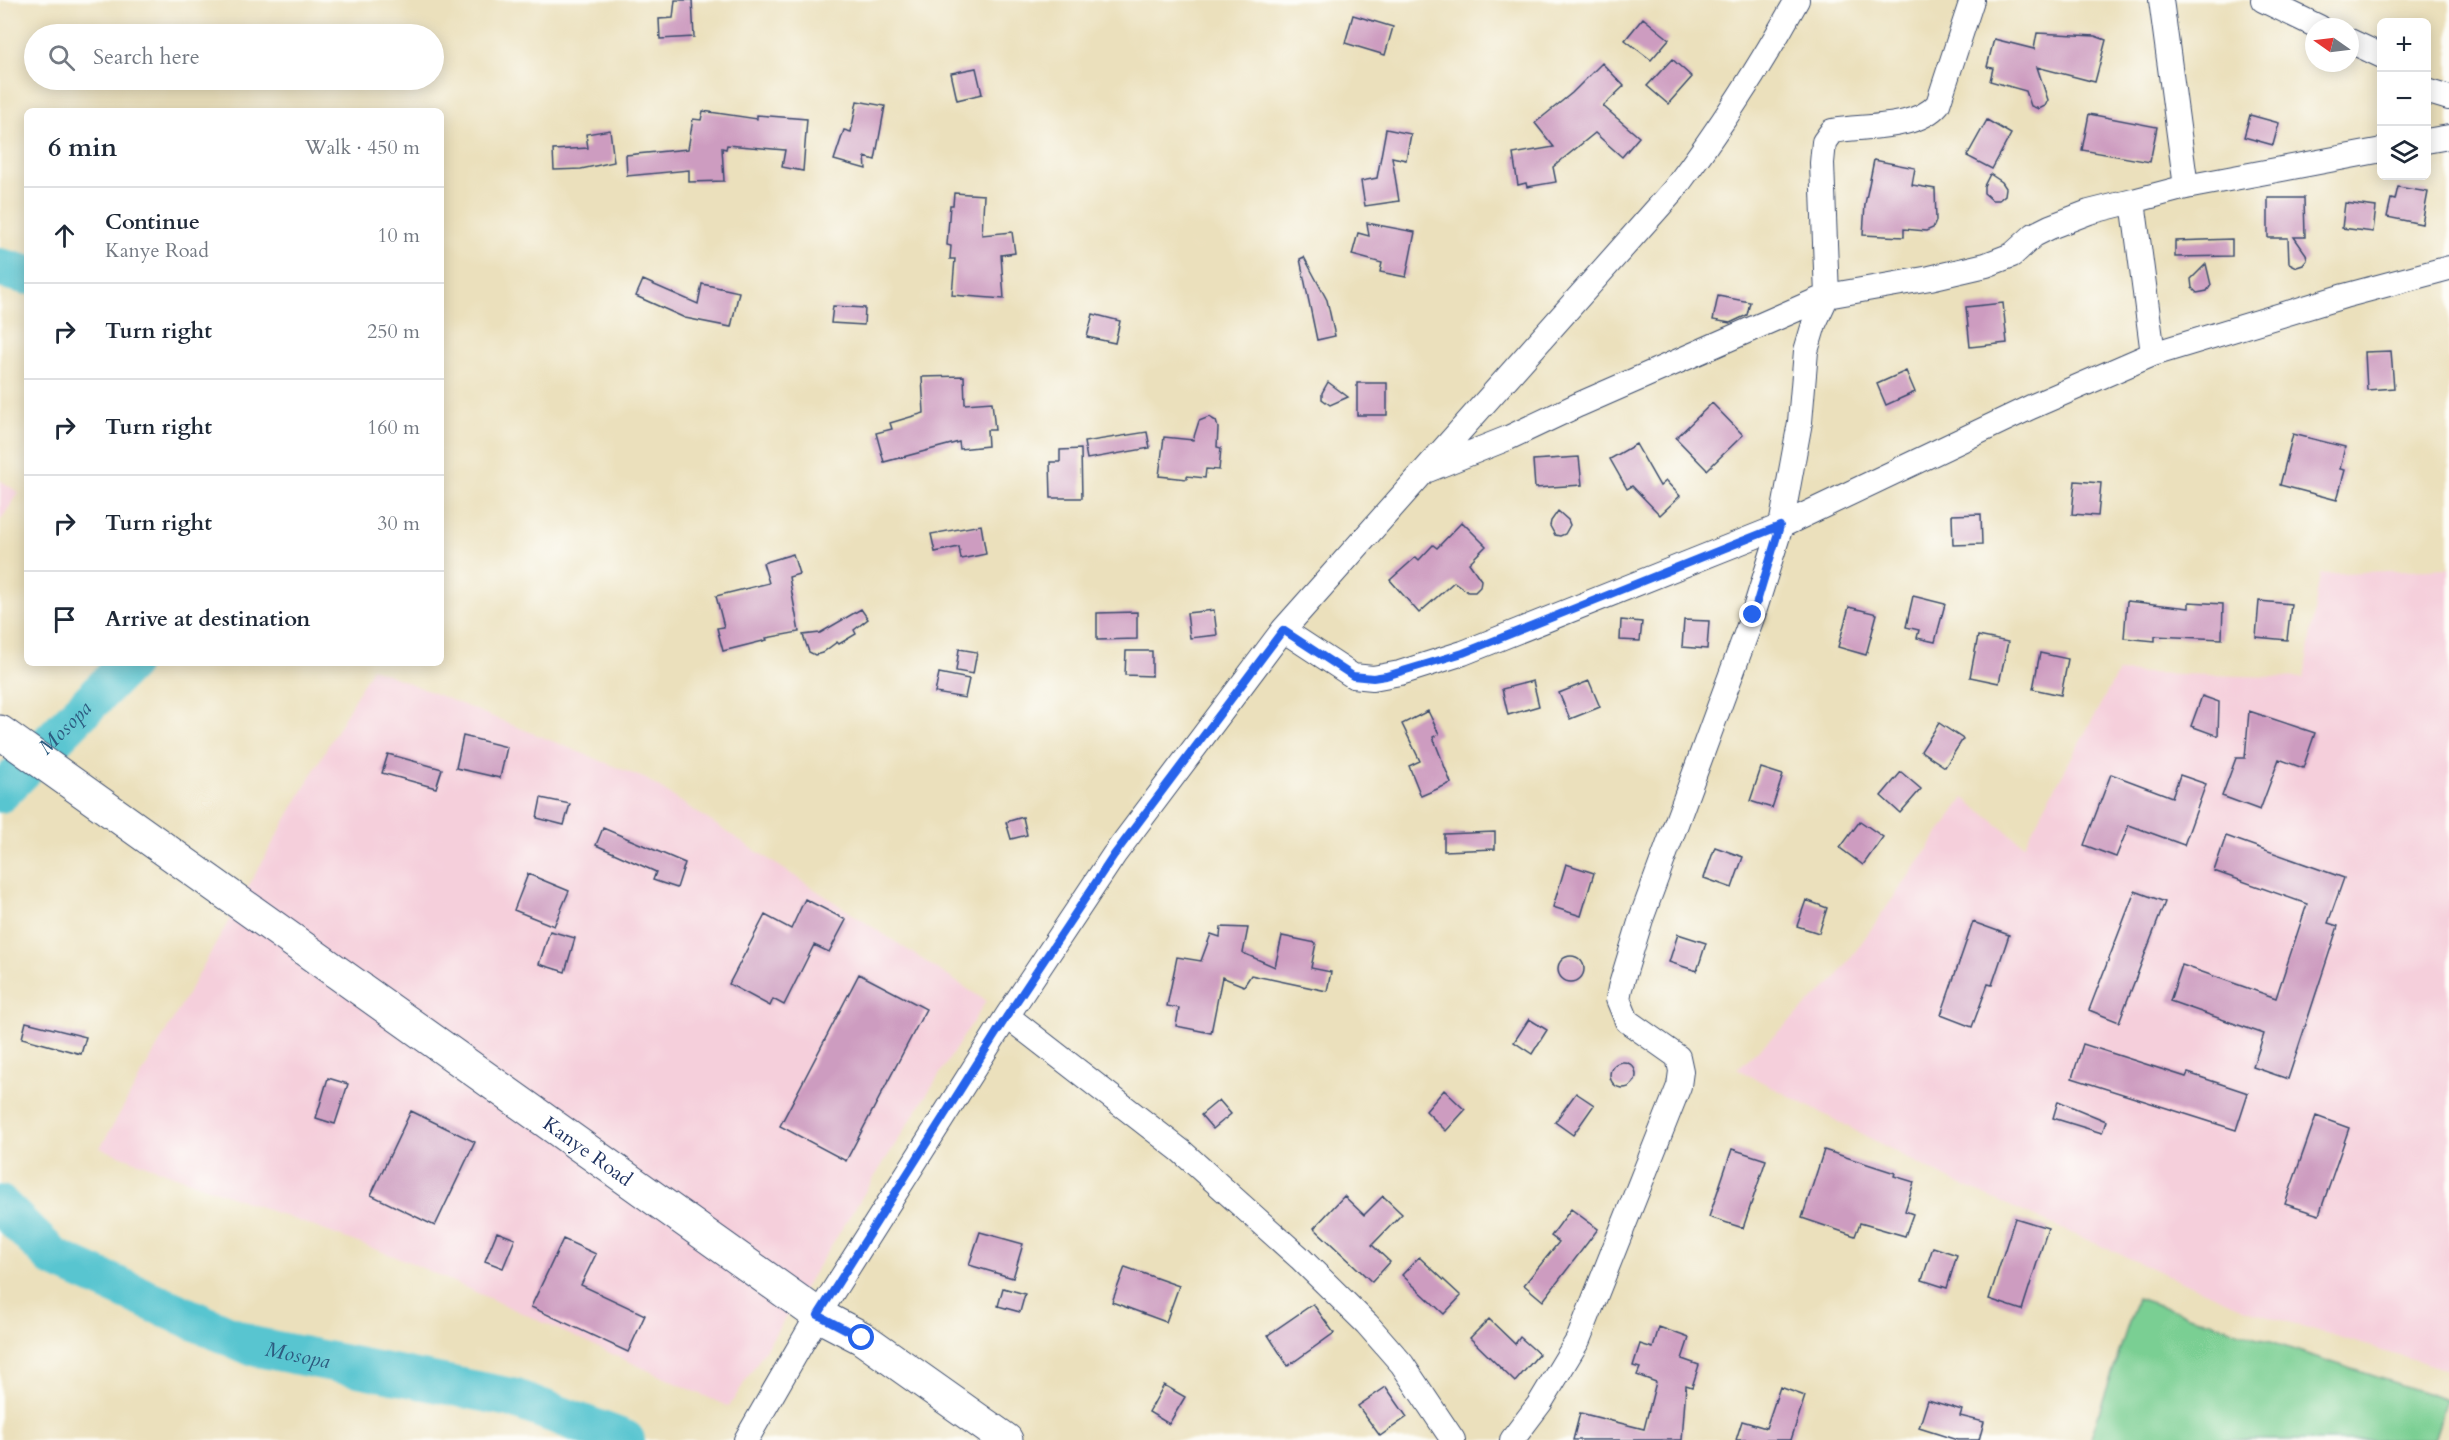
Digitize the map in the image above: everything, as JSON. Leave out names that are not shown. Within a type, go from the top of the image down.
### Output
[{"type":"main road","name":"Kanye Road","points":[[0,732],[818,1315],[862,1338],[1006,1440]]},
{"type":"street","points":[[746,1440],[818,1315],[1007,1016],[1114,855],[1283,630],[1673,191],[1717,132],[1797,0]]},
{"type":"street","points":[[1512,1440],[1540,1404],[1578,1340],[1679,1086],[1681,1071],[1678,1057],[1627,1021],[1618,999],[1641,919],[1753,615],[1780,526],[1800,422],[1806,351],[1827,297],[1822,163],[1824,142],[1832,131],[1915,120],[1932,111],[1938,104],[1972,0]]},
{"type":"street","points":[[2161,0],[2186,187]]},
{"type":"street","points":[[2263,0],[2305,20]]},
{"type":"street","points":[[2359,45],[2377,54]]},
{"type":"street","points":[[2431,92],[2449,98]]},
{"type":"street","points":[[2431,140],[2449,137]]},
{"type":"street","points":[[1424,472],[1508,438],[1578,405],[1827,297],[1986,265],[2012,255],[2034,235],[2089,212],[2186,187],[2377,151]]},
{"type":"street","points":[[2133,201],[2153,354]]},
{"type":"street","points":[[1283,630],[1353,676],[1373,678],[1386,676],[1463,653],[1780,526],[2031,407],[2153,354],[2344,296],[2449,268]]},
{"type":"street","points":[[1007,1016],[1181,1150],[1300,1258],[1367,1324],[1402,1364],[1453,1440]]},
{"type":"shaded area","points":[[0,480],[19,493],[0,521]]},
{"type":"shaded area","points":[[2449,568],[2449,1370],[2245,1309],[1948,1179],[1737,1069],[1835,980],[1964,798],[2024,845],[2118,672],[2304,678],[2320,574]]},
{"type":"shaded area","points":[[372,668],[646,779],[986,1001],[729,1407],[407,1261],[100,1148]]},
{"type":"green space","points":[[2137,1298],[2447,1400],[2434,1440],[2090,1440]]},
{"type":"building","points":[[675,0],[692,0],[694,37],[660,39],[659,19],[673,18]]},
{"type":"building","points":[[1353,15],[1393,27],[1385,55],[1345,43]]},
{"type":"building","points":[[1643,18],[1669,39],[1651,60],[1625,40]]},
{"type":"building","points":[[2037,33],[2095,36],[2106,40],[2095,82],[2037,67],[2048,100],[2045,106],[2039,109],[2031,106],[2026,91],[1990,81],[1993,68],[1987,67],[1994,39],[2034,49]]},
{"type":"building","points":[[1672,59],[1692,77],[1668,104],[1647,86]]},
{"type":"building","points":[[1602,63],[1624,86],[1603,106],[1639,137],[1622,157],[1595,133],[1553,167],[1556,182],[1527,187],[1526,183],[1518,185],[1513,154],[1554,147],[1535,123],[1572,93]]},
{"type":"building","points":[[976,68],[982,94],[957,100],[951,73]]},
{"type":"building","points":[[857,101],[885,106],[875,160],[865,157],[866,169],[834,160],[844,130],[851,132]]},
{"type":"building","points":[[703,111],[757,119],[757,115],[807,119],[803,171],[782,167],[785,150],[727,145],[726,149],[722,148],[724,181],[689,182],[689,170],[627,176],[626,155],[688,149],[693,119],[701,120]]},
{"type":"building","points":[[2089,114],[2157,127],[2150,162],[2082,150]]},
{"type":"building","points":[[2250,115],[2279,123],[2273,145],[2244,137]]},
{"type":"building","points":[[1987,120],[2011,134],[1992,169],[1967,156]]},
{"type":"building","points":[[1386,129],[1411,134],[1406,160],[1392,157],[1399,201],[1365,206],[1361,181],[1377,178]]},
{"type":"building","points":[[610,130],[614,162],[581,169],[554,170],[553,150],[588,148],[586,134]]},
{"type":"building","points":[[1874,160],[1915,168],[1912,185],[1935,189],[1936,221],[1933,228],[1926,231],[1904,229],[1904,237],[1863,235],[1865,204]]},
{"type":"building","points":[[1990,174],[2002,182],[2006,188],[2005,195],[1999,200],[1992,200],[1984,193],[1984,186]]},
{"type":"building","points":[[2398,187],[2428,192],[2422,224],[2387,217],[2391,199],[2395,200]]},
{"type":"building","points":[[954,193],[984,195],[982,235],[1012,232],[1015,253],[1001,255],[1004,299],[952,295],[955,259],[950,259],[951,246],[947,245],[950,205],[953,205]]},
{"type":"building","points":[[2268,198],[2304,198],[2305,237],[2294,237],[2306,254],[2307,260],[2303,265],[2297,267],[2289,263],[2288,238],[2268,238]]},
{"type":"building","points":[[2345,203],[2376,207],[2373,232],[2342,228]]},
{"type":"building","points":[[1367,223],[1415,232],[1406,277],[1380,272],[1382,263],[1352,255],[1358,233],[1369,236]]},
{"type":"building","points":[[2232,239],[2232,256],[2175,257],[2175,241]]},
{"type":"building","points":[[1304,257],[1327,300],[1335,336],[1317,340],[1300,259]]},
{"type":"building","points":[[2206,264],[2211,285],[2207,291],[2197,293],[2192,288],[2191,279]]},
{"type":"building","points":[[643,280],[698,304],[702,284],[739,292],[731,327],[685,318],[636,296]]},
{"type":"building","points":[[1718,296],[1750,302],[1747,315],[1730,323],[1713,320]]},
{"type":"building","points":[[2003,303],[2007,343],[1970,347],[1966,307]]},
{"type":"building","points":[[833,306],[865,308],[864,325],[831,323]]},
{"type":"building","points":[[1093,314],[1120,321],[1115,343],[1087,337]]},
{"type":"building","points":[[2391,351],[2394,388],[2367,390],[2365,352]]},
{"type":"building","points":[[1906,371],[1915,392],[1886,405],[1877,384]]},
{"type":"building","points":[[964,376],[965,404],[992,402],[995,430],[987,430],[988,446],[960,449],[959,442],[884,462],[876,433],[892,429],[890,423],[924,413],[922,377]]},
{"type":"building","points":[[1328,382],[1348,397],[1330,405],[1322,399],[1322,393]]},
{"type":"building","points":[[1357,383],[1387,383],[1387,415],[1357,415]]},
{"type":"building","points":[[1712,403],[1743,435],[1707,470],[1676,438]]},
{"type":"building","points":[[1209,417],[1216,421],[1218,428],[1217,447],[1221,448],[1219,470],[1206,469],[1205,478],[1159,476],[1164,437],[1193,440],[1199,421]]},
{"type":"building","points":[[1147,432],[1150,448],[1087,459],[1084,442]]},
{"type":"building","points":[[2293,434],[2345,447],[2340,469],[2345,470],[2337,500],[2280,485]]},
{"type":"building","points":[[1636,444],[1660,486],[1666,481],[1680,496],[1660,515],[1632,486],[1627,489],[1610,459]]},
{"type":"building","points":[[1081,449],[1082,498],[1051,498],[1050,462],[1060,462],[1060,450]]},
{"type":"building","points":[[1579,457],[1582,485],[1535,488],[1533,460]]},
{"type":"building","points":[[2075,481],[2101,483],[2098,516],[2072,514]]},
{"type":"building","points":[[1558,511],[1570,525],[1565,534],[1560,536],[1555,535],[1550,526]]},
{"type":"building","points":[[1981,514],[1982,544],[1953,545],[1952,515]]},
{"type":"building","points":[[1462,522],[1486,546],[1469,563],[1481,580],[1480,587],[1475,592],[1468,592],[1454,582],[1419,613],[1390,580],[1416,557],[1419,560],[1433,545],[1437,548]]},
{"type":"building","points":[[981,525],[986,554],[961,559],[959,547],[935,552],[931,534]]},
{"type":"building","points":[[793,554],[799,574],[789,577],[799,632],[766,638],[767,640],[723,651],[717,628],[724,627],[716,596],[769,583],[763,563]]},
{"type":"building","points":[[1913,596],[1945,604],[1935,642],[1917,638],[1919,630],[1906,627]]},
{"type":"building","points":[[2127,601],[2189,608],[2189,602],[2223,604],[2222,639],[2155,636],[2155,641],[2124,638]]},
{"type":"building","points":[[2259,601],[2291,604],[2287,640],[2256,637]]},
{"type":"building","points":[[1849,607],[1877,614],[1866,655],[1838,647]]},
{"type":"building","points":[[861,609],[868,619],[854,630],[856,634],[839,644],[837,642],[822,653],[815,655],[809,652],[803,635],[820,633]]},
{"type":"building","points":[[1214,610],[1217,635],[1190,638],[1187,613]]},
{"type":"building","points":[[1137,612],[1137,639],[1097,640],[1097,613]]},
{"type":"building","points":[[1621,620],[1642,622],[1640,641],[1620,640]]},
{"type":"building","points":[[1684,620],[1709,621],[1707,649],[1682,647]]},
{"type":"building","points":[[1978,636],[2008,642],[1999,683],[1970,677]]},
{"type":"building","points":[[959,649],[977,652],[973,674],[956,671]]},
{"type":"building","points":[[1126,651],[1152,651],[1152,676],[1125,675]]},
{"type":"building","points":[[2040,653],[2068,659],[2061,695],[2033,689]]},
{"type":"building","points":[[939,673],[969,679],[965,698],[935,693]]},
{"type":"building","points":[[1533,681],[1539,706],[1508,715],[1502,689]]},
{"type":"building","points":[[1589,681],[1600,707],[1570,719],[1559,693]]},
{"type":"building","points":[[2202,696],[2219,702],[2218,736],[2191,726]]},
{"type":"building","points":[[1428,711],[1439,734],[1433,737],[1451,783],[1421,796],[1409,766],[1420,761],[1402,724]]},
{"type":"building","points":[[2249,711],[2315,733],[2303,768],[2279,759],[2260,810],[2222,796],[2236,758],[2245,758]]},
{"type":"building","points":[[1939,723],[1963,739],[1945,767],[1921,751]]},
{"type":"building","points":[[463,736],[507,747],[500,778],[456,768]]},
{"type":"building","points":[[388,754],[442,769],[436,788],[382,773]]},
{"type":"building","points":[[1761,768],[1783,775],[1772,808],[1750,801]]},
{"type":"building","points":[[1901,772],[1921,789],[1900,813],[1881,796]]},
{"type":"building","points":[[2111,774],[2172,797],[2180,775],[2206,784],[2184,845],[2129,825],[2116,857],[2084,845]]},
{"type":"building","points":[[541,798],[570,804],[564,825],[537,818]]},
{"type":"building","points":[[1023,817],[1027,835],[1011,839],[1006,822]]},
{"type":"building","points":[[1860,821],[1883,837],[1863,865],[1840,848]]},
{"type":"building","points":[[603,828],[685,863],[677,888],[653,880],[656,872],[596,845]]},
{"type":"building","points":[[1495,832],[1495,849],[1444,851],[1444,834]]},
{"type":"building","points":[[2226,836],[2344,878],[2328,923],[2338,926],[2288,1079],[2253,1067],[2264,1034],[2170,1001],[2182,965],[2276,998],[2307,904],[2214,871]]},
{"type":"building","points":[[1715,847],[1743,857],[1732,888],[1704,878]]},
{"type":"building","points":[[1566,864],[1594,873],[1581,916],[1553,907]]},
{"type":"building","points":[[528,874],[569,891],[554,926],[514,910]]},
{"type":"building","points":[[2135,891],[2165,902],[2119,1022],[2089,1010]]},
{"type":"building","points":[[805,899],[846,920],[829,952],[814,945],[784,1005],[773,999],[770,1006],[729,984],[765,915],[791,929]]},
{"type":"building","points":[[1806,900],[1827,908],[1819,933],[1797,926]]},
{"type":"building","points":[[1973,922],[2009,935],[1992,985],[1988,984],[1972,1027],[1941,1015]]},
{"type":"building","points":[[1221,927],[1248,928],[1243,953],[1275,967],[1282,936],[1316,943],[1311,968],[1331,972],[1327,991],[1251,975],[1244,986],[1222,977],[1211,1033],[1176,1026],[1179,1008],[1167,1006],[1177,957],[1201,961],[1211,934],[1220,937]]},
{"type":"building","points":[[550,931],[575,938],[565,972],[539,964]]},
{"type":"building","points":[[1678,934],[1706,943],[1697,971],[1669,962]]},
{"type":"building","points":[[1571,956],[1580,960],[1584,969],[1580,978],[1571,982],[1562,978],[1558,969],[1562,960]]},
{"type":"building","points":[[859,974],[926,1009],[846,1161],[780,1126]]},
{"type":"building","points":[[1529,1019],[1547,1030],[1532,1054],[1514,1042]]},
{"type":"building","points":[[26,1022],[86,1037],[81,1054],[22,1038]]},
{"type":"building","points":[[2083,1044],[2186,1077],[2188,1073],[2248,1093],[2236,1130],[2072,1078]]},
{"type":"building","points":[[1623,1062],[1632,1066],[1636,1075],[1632,1084],[1623,1088],[1614,1084],[1610,1075],[1614,1066]]},
{"type":"building","points":[[328,1078],[348,1084],[335,1124],[316,1118]]},
{"type":"building","points":[[1444,1090],[1465,1110],[1446,1131],[1426,1111]]},
{"type":"building","points":[[1576,1093],[1594,1105],[1573,1135],[1555,1122]]},
{"type":"building","points":[[1219,1100],[1231,1114],[1213,1129],[1201,1115]]},
{"type":"building","points":[[2058,1101],[2106,1121],[2102,1133],[2053,1118]]},
{"type":"building","points":[[411,1111],[475,1142],[435,1226],[371,1195]]},
{"type":"building","points":[[2316,1116],[2349,1128],[2319,1215],[2285,1204]]},
{"type":"building","points":[[1732,1149],[1766,1160],[1743,1228],[1709,1217]]},
{"type":"building","points":[[1824,1150],[1895,1173],[1894,1176],[1914,1182],[1905,1211],[1913,1214],[1905,1236],[1860,1223],[1855,1236],[1802,1218]]},
{"type":"building","points":[[1344,1196],[1364,1215],[1383,1196],[1402,1214],[1372,1245],[1390,1262],[1372,1282],[1314,1228]]},
{"type":"building","points":[[1571,1209],[1598,1229],[1543,1301],[1524,1285],[1559,1242],[1551,1236]]},
{"type":"building","points":[[2015,1218],[2048,1228],[2022,1310],[1989,1299]]},
{"type":"building","points":[[497,1232],[515,1239],[503,1268],[485,1261]]},
{"type":"building","points":[[980,1232],[1023,1244],[1013,1278],[969,1265]]},
{"type":"building","points":[[563,1239],[596,1254],[581,1285],[645,1315],[628,1352],[531,1307]]},
{"type":"building","points":[[1933,1247],[1957,1255],[1947,1288],[1922,1280]]},
{"type":"building","points":[[1419,1257],[1461,1296],[1444,1314],[1402,1275]]},
{"type":"building","points":[[1125,1267],[1179,1286],[1166,1322],[1112,1302]]},
{"type":"building","points":[[1003,1288],[1025,1294],[1020,1312],[998,1306]]},
{"type":"building","points":[[1313,1304],[1334,1333],[1288,1366],[1268,1335]]},
{"type":"building","points":[[1489,1319],[1515,1344],[1520,1337],[1539,1354],[1515,1382],[1470,1338]]},
{"type":"building","points":[[1659,1327],[1689,1338],[1682,1359],[1699,1365],[1692,1387],[1686,1385],[1682,1440],[1573,1440],[1580,1413],[1644,1429],[1656,1382],[1637,1375],[1640,1368],[1633,1366],[1640,1344],[1653,1348]]},
{"type":"building","points":[[1164,1385],[1185,1397],[1169,1424],[1149,1412]]},
{"type":"building","points":[[1386,1387],[1407,1417],[1380,1436],[1358,1406]]},
{"type":"building","points":[[1780,1387],[1805,1396],[1791,1440],[1736,1440],[1742,1421],[1766,1428]]},
{"type":"building","points":[[1928,1400],[1962,1410],[1960,1416],[1984,1422],[1979,1440],[1957,1440],[1919,1428]]},
{"type":"waterway","name":"Mosopa","points":[[0,268],[24,274]]},
{"type":"waterway","name":"Mosopa","points":[[0,793],[126,666]]},
{"type":"waterway","name":"Mosopa","points":[[0,1205],[54,1258],[252,1346],[513,1398],[625,1440]]},
{"type":"route","points":[[862,1338],[818,1315],[1007,1016],[1067,929],[1114,855],[1264,652],[1283,630],[1353,676],[1373,678],[1400,674],[1463,653],[1780,526],[1753,615]]}]
